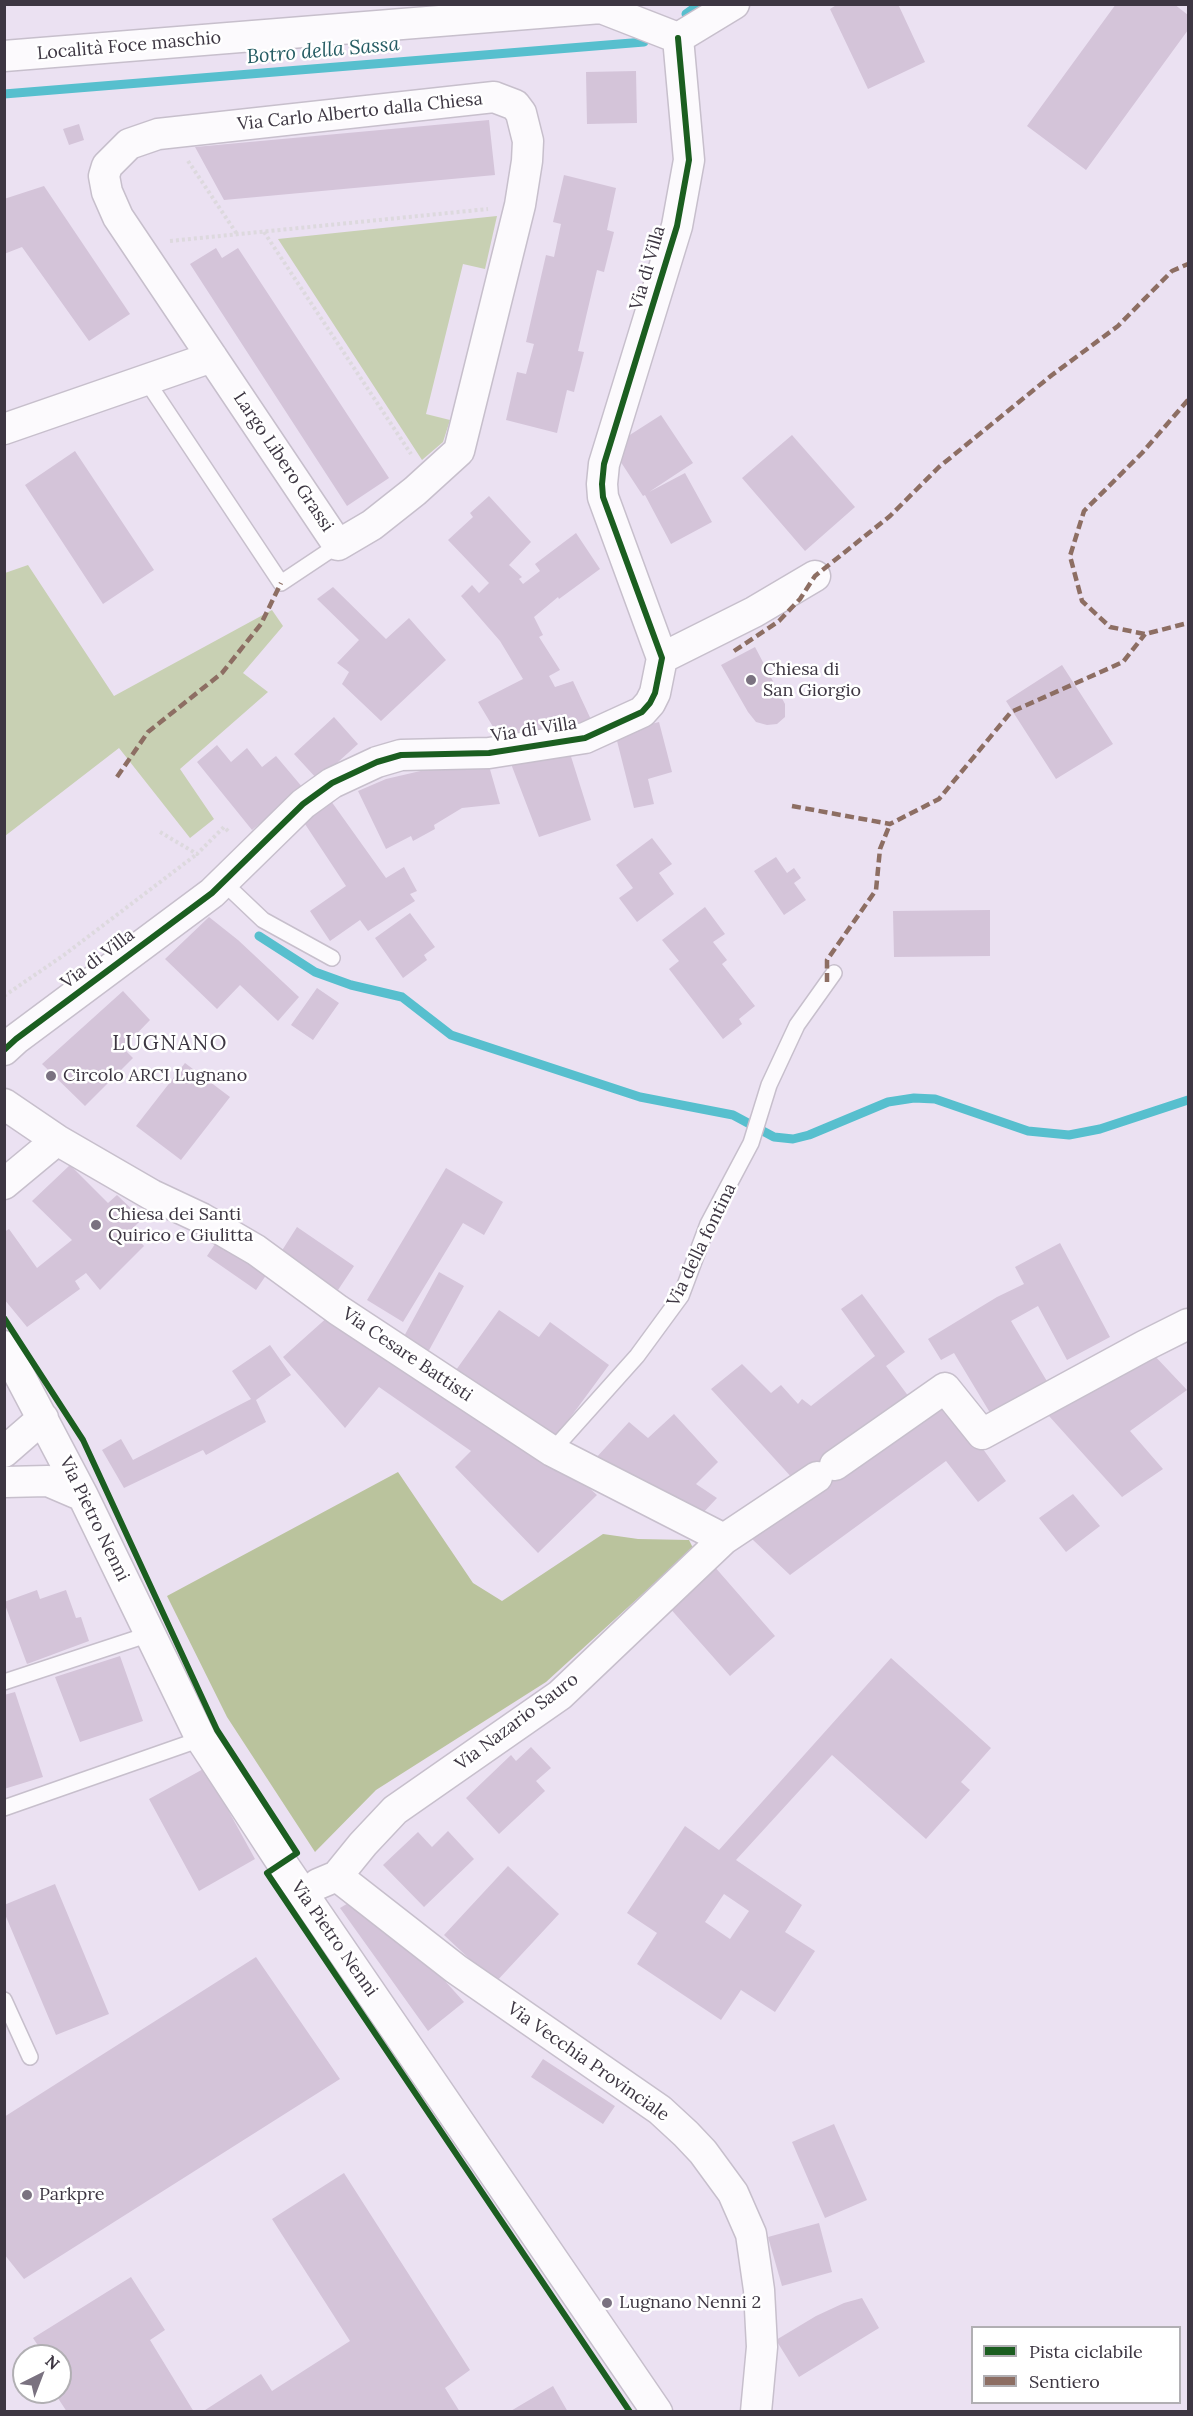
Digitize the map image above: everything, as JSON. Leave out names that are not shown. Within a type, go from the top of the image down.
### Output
[{"type":"street","points":[[678,38],[734,4]]},
{"type":"street","name":"Località Foce maschio","points":[[4,56],[600,6],[678,38]]},
{"type":"street","name":"Via di Villa","points":[[4,1050],[223,882],[303,804],[332,783],[377,762],[401,755],[489,753],[585,738],[642,712],[650,703],[657,687],[662,658],[603,497],[602,484],[603,464],[676,226],[689,160],[678,38]]},
{"type":"street","name":"Via Carlo Alberto dalla Chiesa","points":[[212,357],[118,217],[107,192],[104,176],[107,166],[129,144],[158,134],[494,97],[515,105],[521,113],[525,127],[527,161],[520,205],[459,450],[372,525],[338,545]]},
{"type":"street","points":[[4,429],[212,357]]},
{"type":"street","name":"Largo Libero Grassi","points":[[212,357],[338,545]]},
{"type":"street","points":[[662,658],[754,612],[815,576]]},
{"type":"street","name":"Via Cesare Battisti","points":[[4,1104],[57,1140],[152,1195],[201,1218],[256,1250],[338,1310],[552,1451],[724,1539]]},
{"type":"street","points":[[4,1184],[57,1140]]},
{"type":"street","points":[[724,1539],[945,1388],[982,1434],[1188,1324]]},
{"type":"street","name":"Via Pietro Nenni","points":[[4,1346],[83,1496],[201,1739],[301,1891],[657,2412]]},
{"type":"street","points":[[4,1452],[49,1429],[51,1450],[36,1465],[5,1482]]},
{"type":"street","points":[[5,1482],[48,1481],[83,1496]]},
{"type":"street","name":"Via Nazario Sauro","points":[[301,1891],[337,1876],[395,1810],[560,1695],[724,1539]]},
{"type":"street","name":"Via Vecchia Provinciale","points":[[337,1876],[456,1970],[660,2110],[703,2152],[733,2193],[751,2234],[759,2290],[762,2347],[756,2412]]},
{"type":"lane","name":"Largo Libero Grassi","points":[[146,380],[281,583],[338,545]]},
{"type":"lane","points":[[223,882],[263,920],[332,958]]},
{"type":"lane","name":"Via della fontina","points":[[552,1451],[637,1356],[681,1296],[708,1224],[751,1143],[770,1085],[797,1025],[834,974]]},
{"type":"lane","points":[[4,1682],[150,1634]]},
{"type":"lane","points":[[4,1808],[201,1739]]},
{"type":"lane","points":[[4,2000],[30,2057]]},
{"type":"path","points":[[169,133],[237,235]]},
{"type":"path","points":[[137,245],[520,205]]},
{"type":"path","points":[[264,232],[428,479]]},
{"type":"path","points":[[4,996],[64,955],[197,854],[224,827],[252,854]]},
{"type":"path","points":[[160,832],[197,854]]},
{"type":"green space","points":[[497,216],[485,269],[463,264],[426,414],[450,420],[443,442],[422,460],[278,239]]},
{"type":"green space","points":[[28,565],[114,696],[272,610],[283,626],[243,673],[268,692],[180,769],[214,819],[190,838],[119,748],[5,836],[5,573]]},
{"type":"green space","points":[[398,1472],[473,1583],[502,1601],[603,1534],[638,1539],[689,1540],[693,1548],[546,1682],[376,1790],[315,1852],[227,1717],[167,1596]]},
{"type":"building","points":[[838,4],[898,4],[925,62],[868,89],[830,9]]},
{"type":"building","points":[[1116,4],[1174,4],[1188,15],[1188,30],[1086,170],[1027,126]]},
{"type":"building","points":[[636,71],[637,123],[587,124],[586,72]]},
{"type":"building","points":[[489,120],[495,175],[224,200],[195,147]]},
{"type":"building","points":[[79,124],[84,140],[69,145],[63,129]]},
{"type":"building","points":[[564,175],[616,188],[607,230],[614,232],[604,272],[597,270],[578,351],[584,352],[574,392],[567,390],[557,433],[506,420],[517,372],[526,374],[534,344],[526,342],[546,255],[554,257],[561,224],[553,222]]},
{"type":"building","points":[[44,186],[130,314],[89,341],[22,247],[4,254],[4,199]]},
{"type":"building","points":[[216,248],[222,258],[238,248],[389,478],[347,506],[190,264]]},
{"type":"building","points":[[661,415],[693,463],[649,492],[685,473],[712,522],[671,544],[645,495],[643,496],[611,447]]},
{"type":"building","points":[[792,435],[855,507],[805,551],[742,478]]},
{"type":"building","points":[[75,451],[154,570],[103,604],[25,485]]},
{"type":"building","points":[[489,496],[531,542],[509,565],[522,577],[519,579],[523,584],[540,571],[535,564],[576,533],[600,569],[559,599],[558,597],[534,617],[543,635],[539,637],[560,670],[549,676],[555,687],[573,681],[594,726],[504,745],[478,702],[523,679],[500,641],[461,596],[472,585],[479,593],[489,583],[448,540],[473,517],[470,513]]},
{"type":"building","points":[[333,587],[386,639],[409,618],[446,660],[381,721],[342,684],[349,672],[337,663],[359,640],[317,599]]},
{"type":"building","name":"Chiesa di San Giorgio","points":[[755,647],[785,704],[785,717],[777,724],[767,725],[756,722],[721,665]]},
{"type":"building","points":[[1062,665],[1113,744],[1056,779],[1006,701]]},
{"type":"building","points":[[334,717],[358,744],[318,780],[294,754]]},
{"type":"building","points":[[659,722],[672,772],[648,779],[654,804],[634,808],[615,733]]},
{"type":"building","points":[[217,745],[231,762],[247,748],[262,767],[276,756],[303,788],[252,830],[197,762]]},
{"type":"building","points":[[568,747],[591,820],[539,837],[508,756]]},
{"type":"building","points":[[442,766],[489,766],[500,804],[462,808],[434,825],[435,829],[413,841],[411,836],[386,849],[358,791],[386,779]]},
{"type":"building","points":[[331,801],[386,878],[404,867],[417,891],[410,894],[415,901],[368,931],[360,920],[330,941],[310,911],[346,886],[303,821]]},
{"type":"building","points":[[652,838],[672,864],[659,873],[674,894],[637,922],[619,898],[633,888],[616,865]]},
{"type":"building","points":[[776,857],[787,873],[794,868],[801,878],[794,883],[806,900],[784,915],[754,871]]},
{"type":"building","points":[[705,907],[725,934],[713,942],[727,960],[722,964],[755,1006],[739,1019],[742,1024],[723,1039],[669,969],[679,961],[662,940]]},
{"type":"building","points":[[990,910],[990,956],[894,957],[893,911]]},
{"type":"building","points":[[410,913],[435,947],[424,955],[427,960],[403,978],[375,938]]},
{"type":"building","points":[[209,917],[238,940],[299,997],[278,1021],[240,985],[217,1009],[165,959]]},
{"type":"building","points":[[317,988],[339,1003],[313,1040],[291,1025]]},
{"type":"building","points":[[123,991],[150,1020],[123,1048],[133,1058],[85,1106],[42,1064]]},
{"type":"building","points":[[185,1063],[230,1097],[181,1160],[136,1126]]},
{"type":"building","points":[[70,1165],[108,1203],[117,1195],[142,1219],[130,1231],[144,1246],[100,1290],[86,1273],[75,1281],[80,1289],[27,1327],[4,1299],[4,1232],[9,1229],[37,1268],[72,1240],[32,1201]]},
{"type":"building","points":[[446,1168],[503,1202],[484,1235],[463,1223],[403,1322],[367,1300]]},
{"type":"building","points":[[297,1227],[354,1266],[338,1290],[281,1252]]},
{"type":"building","points":[[219,1238],[269,1271],[256,1290],[207,1256]]},
{"type":"building","points":[[1060,1243],[1110,1337],[1067,1360],[1038,1306],[1011,1321],[1051,1388],[995,1421],[954,1353],[941,1360],[928,1339],[997,1297],[1024,1284],[1015,1267]]},
{"type":"building","points":[[439,1272],[464,1286],[427,1354],[402,1340]]},
{"type":"building","points":[[862,1294],[905,1352],[886,1366],[909,1397],[840,1478],[950,1403],[1006,1481],[978,1502],[946,1461],[790,1575],[752,1539],[828,1487],[813,1466],[794,1480],[711,1389],[742,1364],[771,1393],[781,1385],[798,1404],[802,1399],[811,1406],[875,1356],[841,1309]]},
{"type":"building","points":[[499,1310],[539,1337],[550,1322],[609,1365],[556,1437],[456,1370]]},
{"type":"building","points":[[330,1315],[556,1458],[597,1495],[538,1553],[455,1467],[471,1451],[379,1387],[345,1428],[283,1357]]},
{"type":"building","points":[[270,1345],[291,1375],[256,1400],[266,1422],[206,1455],[203,1450],[124,1488],[102,1450],[121,1439],[133,1460],[251,1399],[232,1371]]},
{"type":"building","points":[[1152,1353],[1187,1390],[1130,1431],[1163,1469],[1122,1497],[1049,1416]]},
{"type":"building","points":[[674,1414],[718,1462],[696,1484],[717,1498],[701,1515],[594,1460],[629,1422],[648,1438]]},
{"type":"building","points":[[1073,1494],[1100,1526],[1066,1552],[1039,1518]]},
{"type":"building","points":[[714,1566],[775,1636],[730,1676],[668,1606]]},
{"type":"building","points":[[37,1590],[40,1599],[66,1590],[76,1618],[81,1617],[89,1641],[27,1664],[4,1602]]},
{"type":"building","points":[[120,1656],[143,1721],[80,1742],[55,1677]]},
{"type":"building","points":[[891,1658],[991,1748],[961,1782],[970,1790],[926,1839],[832,1755],[736,1860],[802,1905],[785,1932],[815,1951],[775,2012],[741,1990],[721,2020],[637,1964],[657,1933],[627,1913],[685,1826],[719,1850]],"holes":[[[724,1894],[749,1911],[730,1939],[705,1922]]]},
{"type":"building","points":[[15,1692],[43,1777],[4,1789],[4,1695]]},
{"type":"building","points":[[531,1747],[551,1768],[536,1781],[545,1791],[499,1834],[466,1798],[511,1755],[516,1761]]},
{"type":"building","points":[[205,1768],[255,1859],[199,1891],[149,1799]]},
{"type":"building","points":[[448,1831],[474,1859],[424,1907],[383,1865],[418,1832],[432,1847]]},
{"type":"building","points":[[508,1866],[559,1914],[495,1983],[444,1935]]},
{"type":"building","points":[[55,1884],[109,2014],[56,2035],[4,1912],[4,1905]]},
{"type":"building","points":[[350,1902],[415,1954],[464,2002],[428,2031],[340,1908]]},
{"type":"building","points":[[256,1957],[340,2079],[24,2279],[4,2254],[4,2117]]},
{"type":"building","points":[[543,2059],[615,2106],[603,2124],[531,2077]]},
{"type":"building","points":[[834,2124],[867,2200],[825,2218],[792,2142]]},
{"type":"building","points":[[344,2173],[470,2370],[445,2388],[460,2412],[202,2412],[261,2374],[272,2391],[350,2341],[272,2219]]},
{"type":"building","points":[[819,2223],[832,2272],[782,2286],[768,2237]]},
{"type":"building","points":[[131,2277],[165,2330],[150,2340],[194,2412],[67,2412],[62,2404],[72,2404],[72,2344],[37,2344],[33,2338]]},
{"type":"building","points":[[862,2298],[879,2328],[799,2377],[776,2340],[816,2316],[844,2303]]},
{"type":"building","points":[[553,2386],[568,2412],[509,2412]]},
{"type":"waterway","name":"Botro della Sassa","points":[[686,14],[700,4]]},
{"type":"waterway","name":"Botro della Sassa","points":[[4,94],[644,42]]},
{"type":"waterway","points":[[259,936],[315,972],[351,985],[402,997],[451,1035],[640,1097],[733,1115],[774,1137],[793,1139],[809,1135],[888,1102],[914,1098],[935,1099],[1028,1131],[1069,1135],[1100,1129],[1188,1100]]},
{"type":"marked path","points":[[734,651],[779,621],[800,599],[815,576],[890,516],[939,467],[1052,375],[1118,326],[1172,271],[1188,264]]},
{"type":"marked path","points":[[1188,400],[1142,453],[1084,511],[1070,556],[1082,601],[1110,627],[1145,634],[1188,623]]},
{"type":"marked path","points":[[117,777],[148,732],[222,673],[261,624],[281,583]]},
{"type":"marked path","points":[[792,806],[890,824],[939,799],[1011,712],[1123,662],[1145,634]]},
{"type":"marked path","points":[[827,982],[827,960],[876,890],[880,849],[890,824]]},
{"type":"cycle path","points":[[4,1050],[212,893],[303,804],[332,783],[377,762],[401,755],[489,753],[585,738],[642,712],[650,703],[655,693],[662,658],[603,497],[602,484],[604,464],[677,226],[689,160],[678,38]]},
{"type":"cycle path","points":[[4,1318],[83,1440],[217,1730],[297,1853],[267,1873],[630,2412]]},
{"type":"place","name":"Chiesa di San Giorgio","points":[[751,680]]},
{"type":"place","name":"Circolo ARCI Lugnano","points":[[51,1076]]},
{"type":"place","name":"Chiesa dei Santi Quirico e Giulitta","points":[[96,1225]]},
{"type":"place","name":"Parkpre","points":[[27,2195]]},
{"type":"place","name":"Lugnano Nenni 2","points":[[607,2303]]},
{"type":"district","name":"LUGNANO","points":[[170,1044]]}]
